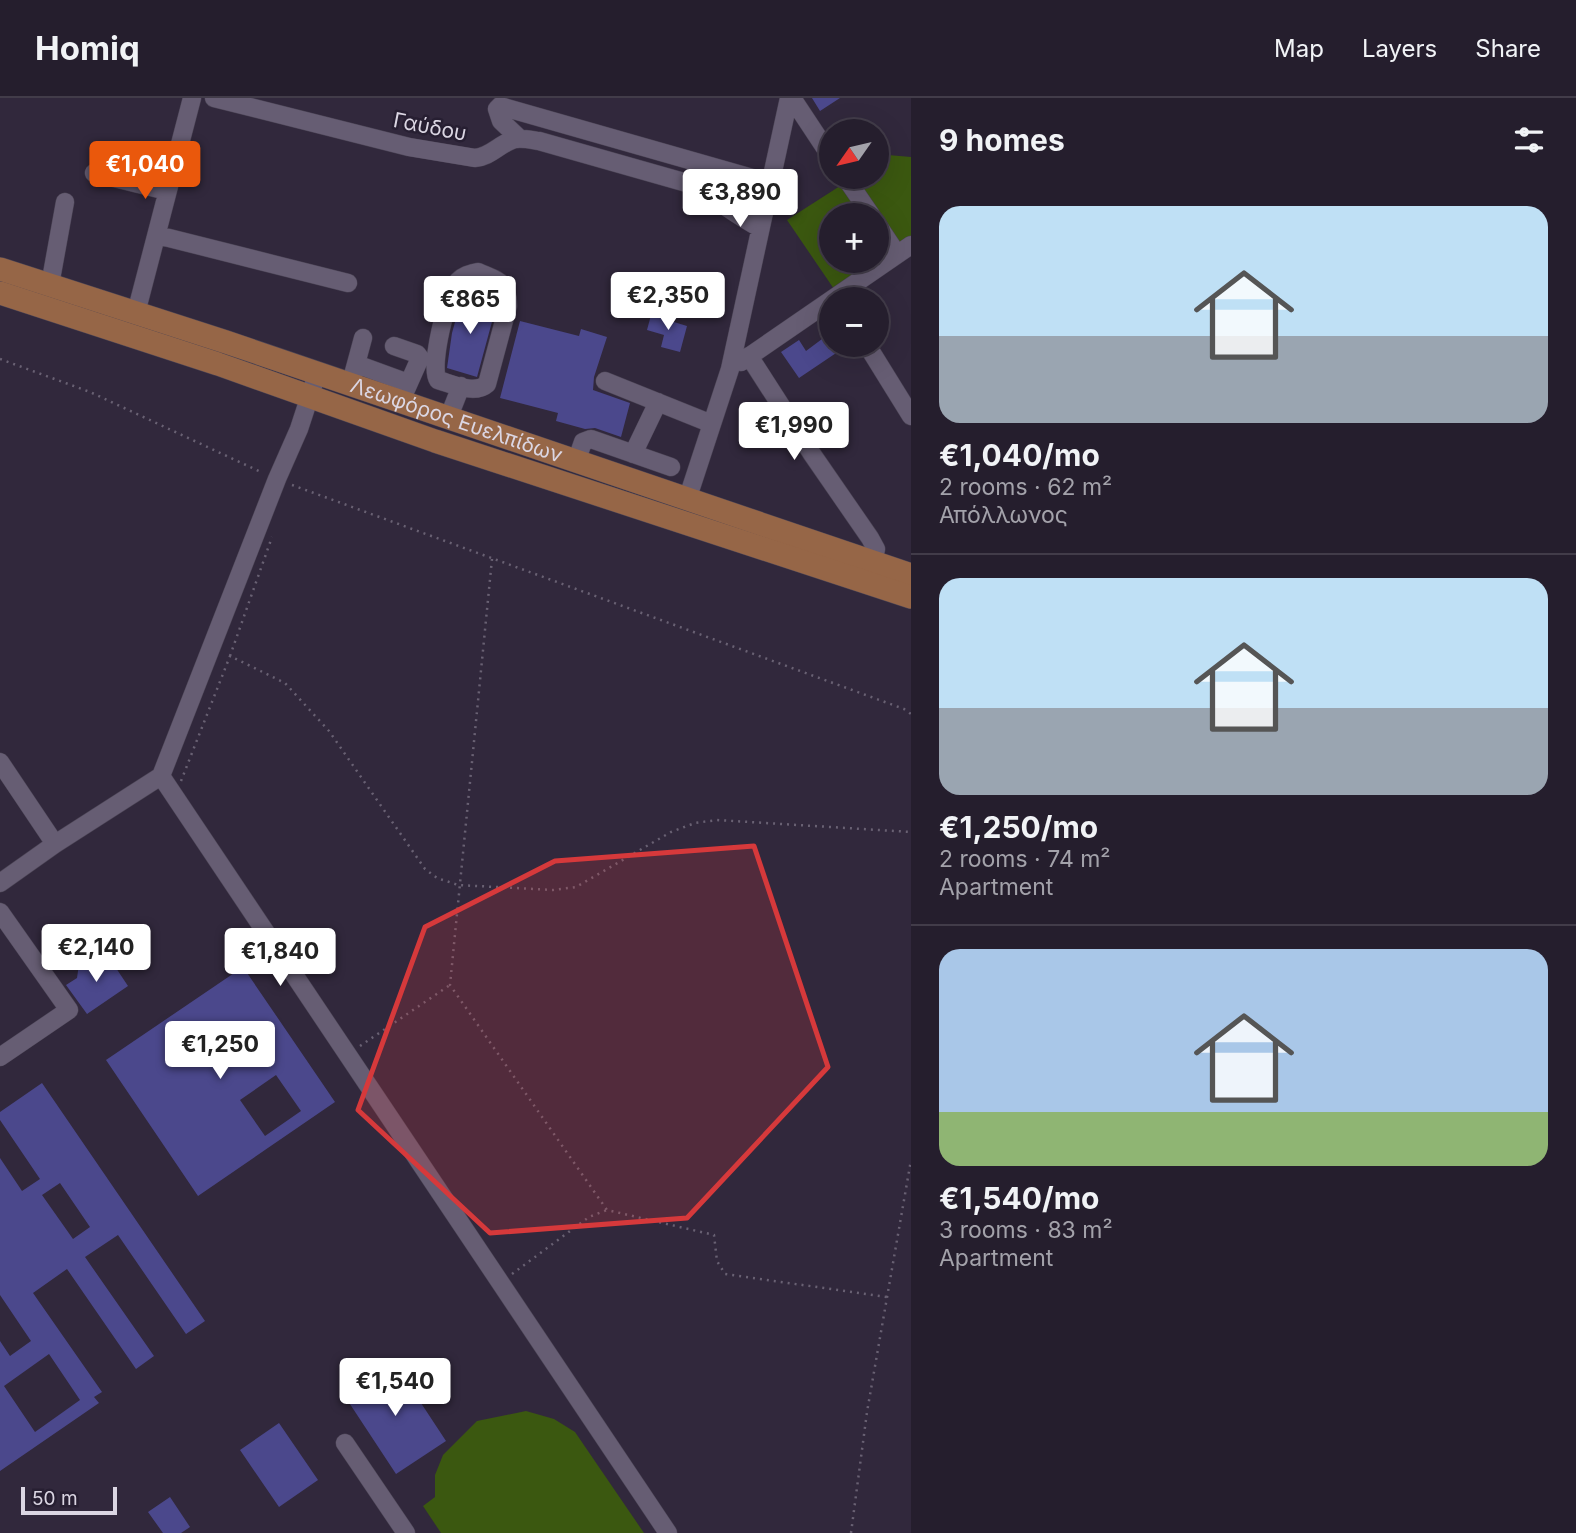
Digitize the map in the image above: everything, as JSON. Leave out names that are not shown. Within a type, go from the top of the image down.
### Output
[{"type":"main road","name":"Λεωφόρος Ευελπίδων","points":[[0,269],[136,313],[314,385],[435,441],[911,597]]},
{"type":"main road","name":"Λεωφόρος Ευελπίδων","points":[[0,293],[314,385],[353,375],[404,393],[448,419],[911,575]]},
{"type":"street","points":[[136,313],[192,98]]},
{"type":"street","name":"Γαύδου","points":[[214,98],[409,147],[475,158],[482,158],[519,138]]},
{"type":"street","points":[[790,98],[819,140]]},
{"type":"street","points":[[687,500],[730,369],[790,98]]},
{"type":"street","points":[[760,228],[707,193],[687,184],[539,141],[519,138],[499,116],[497,108],[499,106],[770,183]]},
{"type":"street","points":[[94,173],[167,191]]},
{"type":"street","points":[[50,285],[65,202]]},
{"type":"street","points":[[157,234],[348,283]]},
{"type":"street","points":[[851,287],[904,250],[889,236]]},
{"type":"street","points":[[478,272],[501,282],[508,294],[508,306],[487,384],[476,389],[461,386],[438,380],[434,373],[441,330],[454,287],[467,274],[478,272]]},
{"type":"street","points":[[730,369],[819,309]]},
{"type":"street","points":[[353,375],[363,338]]},
{"type":"street","points":[[394,346],[419,355],[404,393]]},
{"type":"street","points":[[749,356],[870,538],[876,549],[873,562]]},
{"type":"street","points":[[874,357],[911,416]]},
{"type":"street","points":[[605,381],[712,424]]},
{"type":"street","points":[[0,883],[55,844],[165,783],[314,385]]},
{"type":"street","points":[[448,419],[461,386]]},
{"type":"street","points":[[610,474],[658,402]]},
{"type":"street","points":[[576,462],[586,440],[671,467]]},
{"type":"street","points":[[0,762],[55,844]]},
{"type":"street","points":[[165,783],[668,1533]]},
{"type":"street","points":[[0,912],[69,1010],[0,1057]]},
{"type":"street","points":[[345,1443],[406,1533]]},
{"type":"path","points":[[0,359],[90,392],[277,479],[904,709],[911,714]]},
{"type":"path","points":[[165,783],[183,780],[273,533]]},
{"type":"path","points":[[492,559],[450,985],[607,1210]]},
{"type":"path","points":[[230,656],[285,683],[329,731],[425,869],[437,878],[458,885],[554,890],[576,887],[671,832],[695,823],[717,820],[911,832]]},
{"type":"path","points":[[347,1054],[450,985]]},
{"type":"path","points":[[851,1533],[867,1412],[911,1160]]},
{"type":"path","points":[[500,1283],[589,1217],[607,1210],[714,1235],[717,1261],[725,1274],[887,1297]]},
{"type":"highlighted area","points":[[754,846],[828,1067],[687,1218],[490,1233],[358,1110],[425,927],[555,861]]},
{"type":"green space","points":[[889,155],[911,157],[911,237],[889,252],[889,203],[819,203],[819,267],[787,220],[835,189],[889,189]]},
{"type":"green space","points":[[823,273],[858,273],[837,287],[833,287]]},
{"type":"green space","points":[[526,1411],[554,1419],[575,1432],[644,1533],[441,1533],[423,1506],[435,1497],[435,1475],[443,1455],[477,1421]]},
{"type":"building","points":[[812,98],[840,98],[820,111]]},
{"type":"building","points":[[462,297],[496,307],[477,377],[447,368],[452,333]]},
{"type":"building","points":[[651,315],[687,326],[680,352],[661,347],[664,335],[647,330]]},
{"type":"building","points":[[520,321],[579,336],[581,329],[607,337],[594,377],[593,390],[630,403],[621,437],[595,428],[585,429],[556,421],[558,413],[500,398]]},
{"type":"building","points":[[799,340],[806,351],[819,341],[819,357],[830,357],[799,378],[781,352]]},
{"type":"building","points":[[108,956],[128,986],[87,1014],[66,985],[77,978],[79,964],[88,961],[98,964]]},
{"type":"building","points":[[243,967],[335,1102],[198,1196],[106,1060]],"holes":[[[276,1075],[301,1111],[265,1136],[240,1100]]]},
{"type":"building","points":[[42,1083],[205,1321],[186,1334],[118,1235],[85,1257],[154,1356],[136,1369],[67,1269],[33,1293],[102,1392],[94,1397],[99,1403],[0,1471],[0,1341],[10,1356],[31,1341],[0,1295],[0,1158],[22,1191],[40,1179],[0,1120],[0,1112]],"holes":[[[60,1183],[90,1227],[73,1239],[42,1195]],[[49,1354],[80,1400],[35,1432],[4,1386]]]},
{"type":"building","points":[[394,1362],[446,1441],[396,1474],[344,1395]]},
{"type":"building","points":[[279,1423],[318,1480],[279,1507],[240,1450]]},
{"type":"building","points":[[170,1497],[190,1527],[181,1533],[163,1533],[148,1512]]}]
